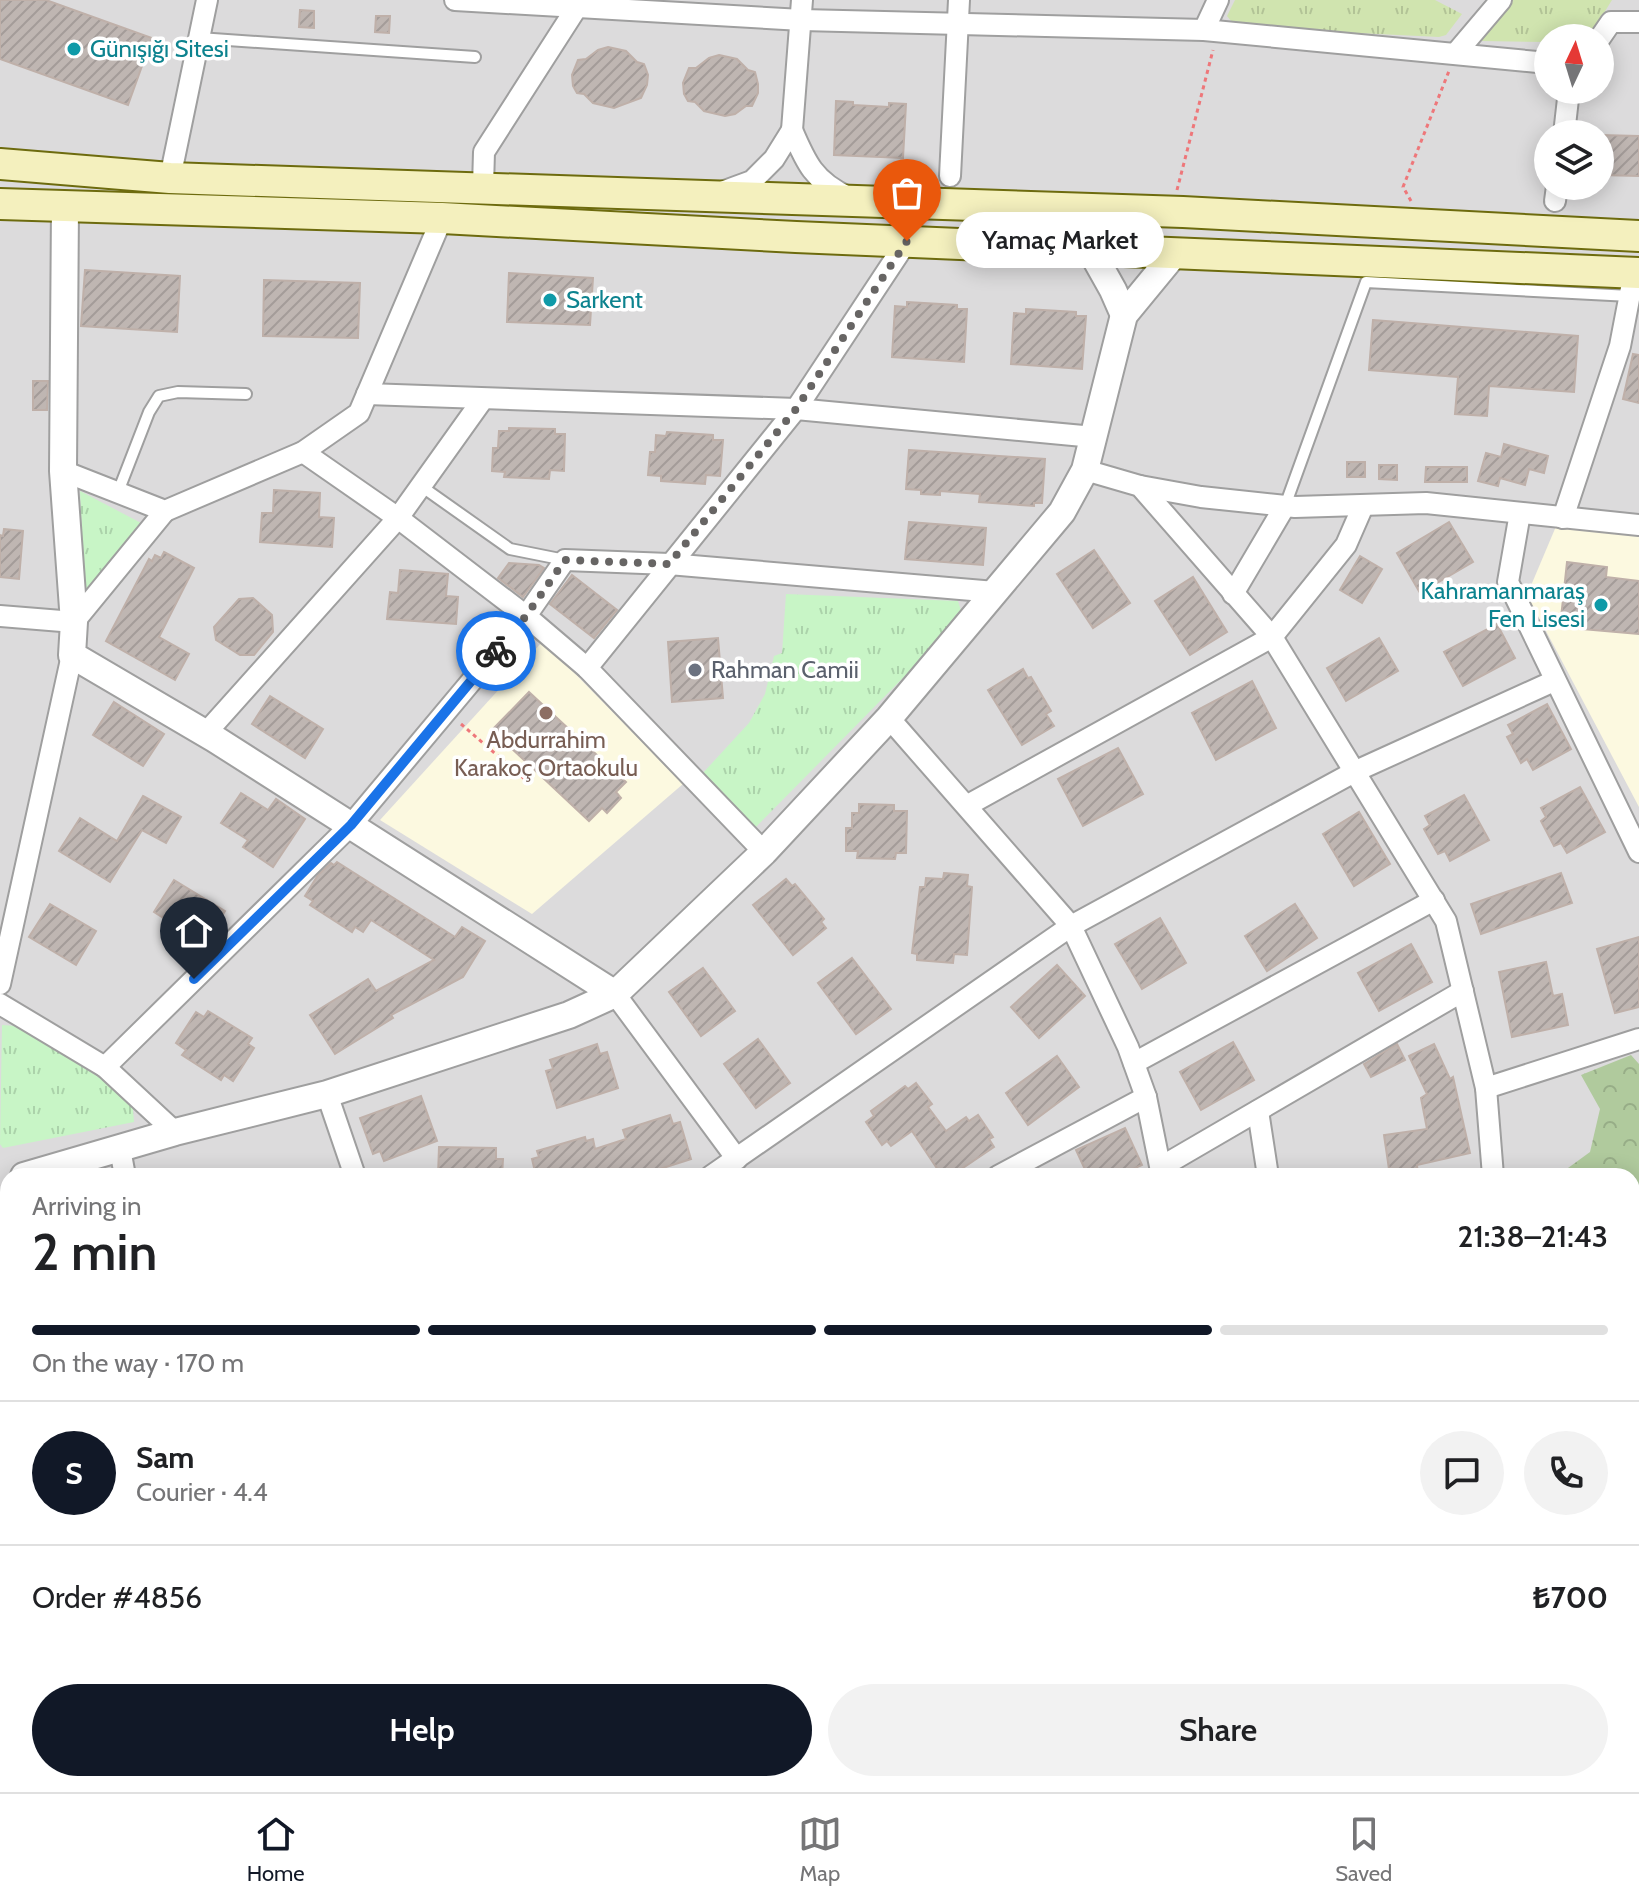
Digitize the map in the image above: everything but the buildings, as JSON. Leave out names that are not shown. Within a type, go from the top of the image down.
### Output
[{"type":"main road","points":[[4,163],[170,178],[949,203],[1425,223],[1639,236]]},
{"type":"main road","points":[[0,204],[442,218],[1175,253],[1635,285]]},
{"type":"street","points":[[170,178],[207,0]]},
{"type":"street","points":[[455,0],[577,7],[802,10],[958,24],[1211,30],[1534,61]]},
{"type":"street","points":[[950,176],[959,0]]},
{"type":"street","points":[[1211,30],[1218,0]]},
{"type":"street","points":[[1456,53],[1501,0]]},
{"type":"street","points":[[483,186],[484,152],[577,7]]},
{"type":"street","points":[[709,196],[752,181],[774,159],[792,130],[802,10]]},
{"type":"street","points":[[1610,24],[1639,22]]},
{"type":"street","points":[[792,130],[808,167],[830,188],[859,202]]},
{"type":"street","points":[[0,984],[72,655],[74,622],[63,471],[65,207]]},
{"type":"street","points":[[74,622],[165,511],[303,452],[359,413],[442,218]]},
{"type":"street","points":[[587,668],[796,409],[907,241]]},
{"type":"street","points":[[1090,249],[1124,315]]},
{"type":"street","points":[[52,1168],[175,1132],[327,1094],[569,1015],[615,994],[764,852],[889,718],[1062,512],[1085,470],[1124,315],[1175,253]]},
{"type":"street","points":[[1563,518],[1620,346],[1635,285]]},
{"type":"street","points":[[367,394],[796,409],[1094,437]]},
{"type":"street","points":[[205,734],[398,518],[483,399]]},
{"type":"street","points":[[303,452],[398,518],[526,616],[587,668],[764,852]]},
{"type":"street","points":[[1085,470],[1140,486],[1201,497],[1285,506],[1426,503],[1639,525]]},
{"type":"street","points":[[63,471],[165,511]]},
{"type":"street","points":[[1140,486],[1272,637],[1446,921],[1486,1088],[1489,1168]]},
{"type":"street","points":[[1233,594],[1285,506]]},
{"type":"street","points":[[968,805],[1272,637],[1346,545],[1363,506]]},
{"type":"street","points":[[1520,513],[1508,582],[1639,852]]},
{"type":"street","points":[[105,1067],[351,825],[526,616],[565,560],[669,564],[995,592]]},
{"type":"street","points":[[0,616],[74,622]]},
{"type":"street","points":[[72,655],[351,825],[615,994],[737,1159]]},
{"type":"street","points":[[723,1168],[1071,926],[1356,771],[1554,681]]},
{"type":"street","points":[[889,718],[1071,926],[1134,1063],[1146,1097],[1160,1168]]},
{"type":"street","points":[[1134,1063],[1434,900]]},
{"type":"street","points":[[1166,1168],[1463,991]]},
{"type":"street","points":[[0,1004],[105,1067],[175,1132]]},
{"type":"street","points":[[1486,1088],[1639,1039]]},
{"type":"street","points":[[327,1094],[352,1168]]},
{"type":"street","points":[[1013,1168],[1146,1097]]},
{"type":"street","points":[[1258,1111],[1267,1168]]},
{"type":"street","points":[[120,1149],[124,1168]]},
{"type":"lane","points":[[199,38],[475,57]]},
{"type":"lane","points":[[1285,506],[1366,282],[1635,285]]},
{"type":"lane","points":[[118,492],[149,412],[159,396],[178,392],[246,394]]},
{"type":"lane","points":[[421,486],[510,549],[565,560]]},
{"type":"path","points":[[1172,212],[1211,30]]},
{"type":"path","points":[[1425,223],[1403,187],[1456,53]]},
{"type":"path","points":[[446,712],[528,782]]},
{"type":"shaded area","points":[[0,0],[1639,0],[1639,1168],[0,1168]]},
{"type":"shaded area","points":[[1557,524],[1639,534],[1639,807],[1527,595]]},
{"type":"shaded area","name":"Abdurrahim Karakoç Ortaokulu","points":[[543,641],[683,784],[532,914],[380,820]]},
{"type":"green space","points":[[1235,0],[1435,0],[1462,14],[1446,35],[1439,37],[1236,27],[1227,16]]},
{"type":"green space","points":[[1512,0],[1612,0],[1596,24],[1534,24],[1534,42],[1482,41],[1479,35]]},
{"type":"green space","points":[[80,491],[143,524],[85,600]]},
{"type":"green space","points":[[786,594],[958,601],[963,617],[752,831],[701,775],[749,723],[765,694],[774,656],[782,653]]},
{"type":"green space","points":[[2,1025],[17,1026],[132,1098],[134,1122],[3,1148],[0,1144]]},
{"type":"green space","points":[[1631,1055],[1639,1064],[1639,1168],[1568,1168],[1590,1152],[1600,1109],[1581,1075]]},
{"type":"way so far","points":[[496,651],[526,616],[565,560],[669,564],[796,409],[907,241]]},
{"type":"place","name":"Günışığı Sitesi","points":[[74,49]]},
{"type":"place","name":"Yamaç Market","points":[[907,241]]},
{"type":"place","name":"Sarkent","points":[[550,300]]},
{"type":"place","name":"Kahramanmaraş Fen Lisesi","points":[[1601,605]]},
{"type":"place","name":"Rahman Camii","points":[[695,670]]},
{"type":"place","name":"Abdurrahim Karakoç Ortaokulu","points":[[546,713]]},
{"type":"route","points":[[194,979],[351,825],[496,651]]}]
